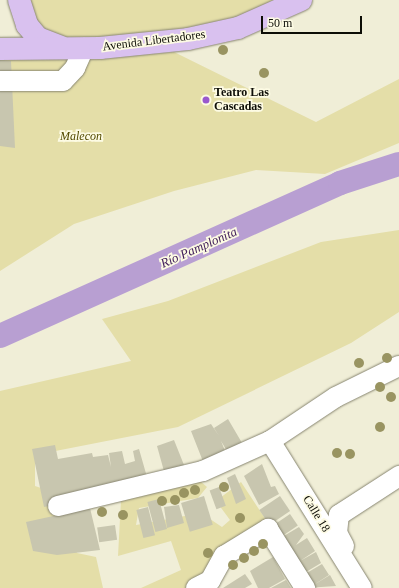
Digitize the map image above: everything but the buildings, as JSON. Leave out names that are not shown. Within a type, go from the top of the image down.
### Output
[{"type":"main road","points":[[18,0],[27,25],[38,38],[54,46],[77,49]]},
{"type":"main road","name":"Avenida Libertadores","points":[[0,49],[77,49],[188,39],[238,28],[296,2]]},
{"type":"street","points":[[0,81],[62,81],[75,68],[77,49]]},
{"type":"street","points":[[58,506],[178,479],[270,441],[336,397],[399,366]]},
{"type":"street","name":"Calle 18","points":[[270,441],[362,588]]},
{"type":"street","points":[[362,588],[336,522],[339,515],[399,476]]},
{"type":"street","points":[[207,586],[224,556],[268,529],[306,588]]},
{"type":"green space","points":[[24,0],[287,0],[230,25],[80,43],[42,33]]},
{"type":"green space","name":"Malecon","points":[[174,52],[316,122],[399,79],[399,143],[325,174],[256,170],[174,191],[74,224],[0,271],[0,54],[113,57]]},
{"type":"green space","points":[[399,230],[399,312],[351,343],[178,427],[35,455],[35,486],[47,490],[77,553],[96,557],[103,588],[0,588],[0,391],[131,361],[102,319],[168,301],[321,242]]},
{"type":"green space","points":[[200,481],[207,487],[198,498],[139,508],[136,525],[201,513],[222,527],[230,520],[216,501],[241,482],[268,523],[204,580],[187,588],[141,588],[181,570],[171,541],[118,556],[121,500]]},
{"type":"waterway","name":"Río Pamplonita","points":[[0,336],[340,183],[399,164]]},
{"type":"place","name":"Teatro Las Cascadas","points":[[206,100]]}]
